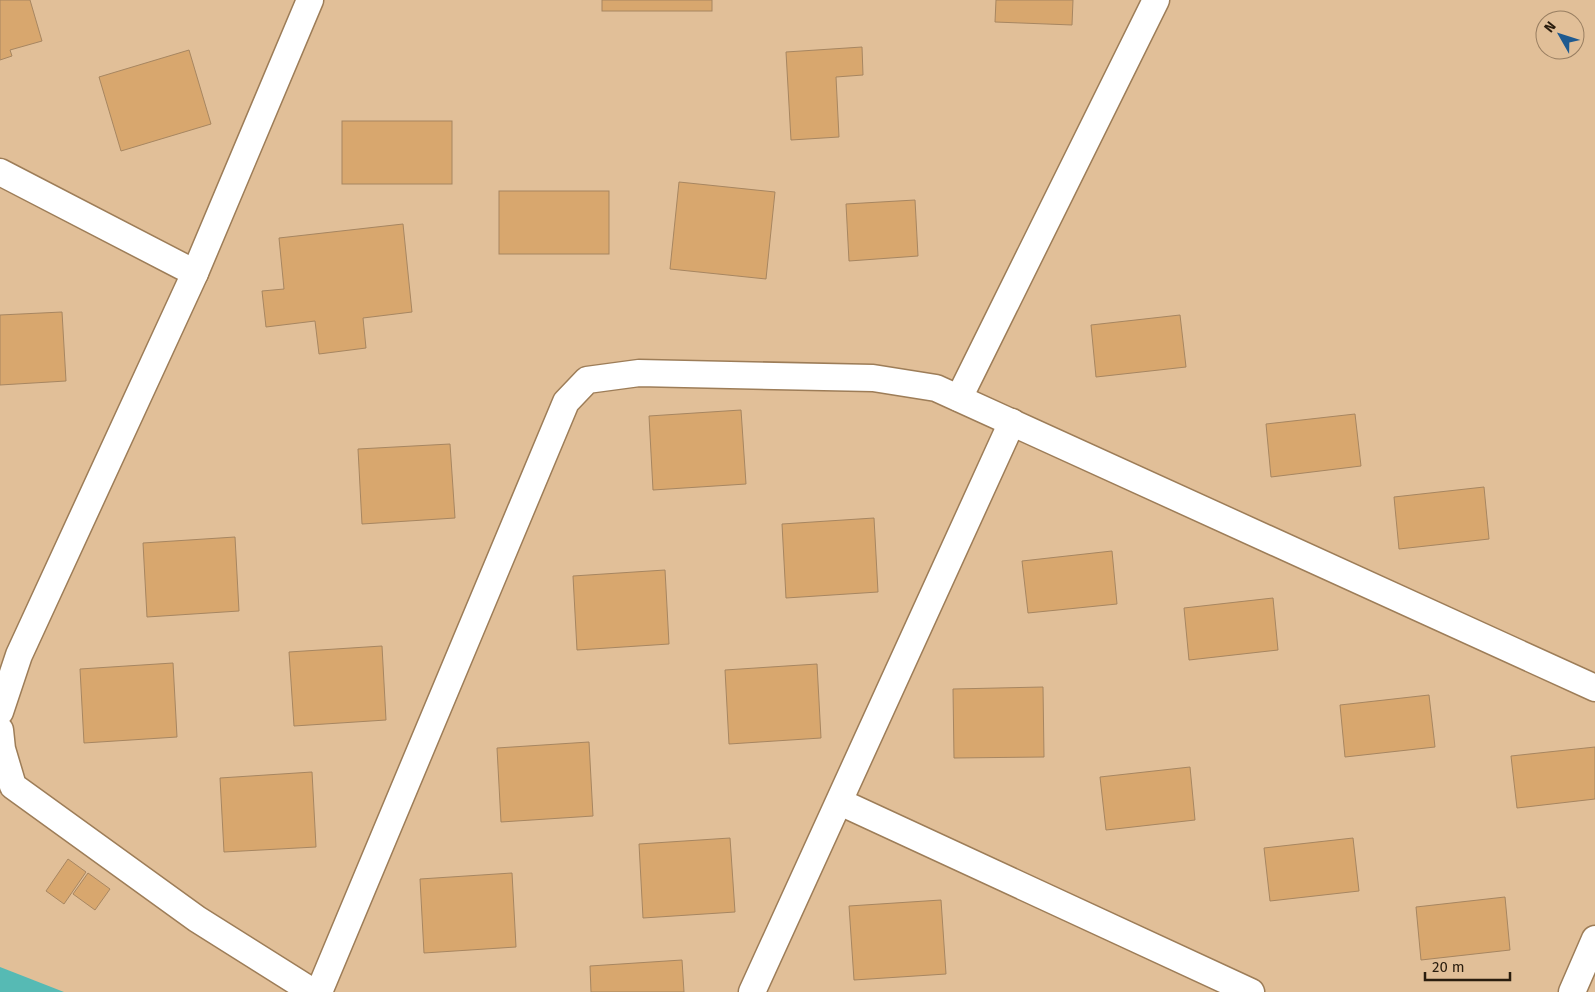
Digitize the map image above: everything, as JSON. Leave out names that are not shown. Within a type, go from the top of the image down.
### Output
[{"type":"street","points":[[0,712],[19,655],[196,272],[310,0]]},
{"type":"street","points":[[959,398],[1156,0]]},
{"type":"street","points":[[0,172],[196,272]]},
{"type":"street","points":[[319,992],[566,402],[587,380],[639,373],[873,378],[936,388],[1595,688]]},
{"type":"street","points":[[752,992],[1012,422]]},
{"type":"street","points":[[0,730],[6,786],[197,919],[313,992]]},
{"type":"street","points":[[840,802],[1251,992]]},
{"type":"street","points":[[1572,992],[1595,940]]},
{"type":"water","points":[[0,967],[64,992],[0,992]]},
{"type":"building","points":[[0,0],[30,0],[42,41],[10,50],[12,56],[0,60]]},
{"type":"building","points":[[602,0],[712,0],[712,11],[602,11]]},
{"type":"building","points":[[996,0],[1073,0],[1072,25],[995,22]]},
{"type":"building","points":[[862,47],[863,75],[836,77],[839,137],[791,140],[786,52]]},
{"type":"building","points":[[189,50],[211,124],[121,151],[99,77]]},
{"type":"building","points":[[342,121],[452,121],[452,184],[342,184]]},
{"type":"building","points":[[679,182],[775,192],[766,279],[670,269]]},
{"type":"building","points":[[499,191],[609,191],[609,254],[499,254]]},
{"type":"building","points":[[915,200],[918,256],[849,261],[846,204]]},
{"type":"building","points":[[403,224],[412,312],[363,318],[366,348],[319,354],[315,321],[266,327],[262,291],[284,289],[279,238]]},
{"type":"building","points":[[62,312],[66,381],[0,385],[0,315]]},
{"type":"building","points":[[1180,315],[1186,367],[1096,377],[1091,325]]},
{"type":"building","points":[[741,410],[746,484],[653,490],[649,416]]},
{"type":"building","points":[[1355,414],[1361,466],[1271,477],[1266,424]]},
{"type":"building","points":[[450,444],[455,518],[362,524],[358,449]]},
{"type":"building","points":[[1484,487],[1489,539],[1399,549],[1394,497]]},
{"type":"building","points":[[874,518],[878,592],[786,598],[782,524]]},
{"type":"building","points":[[235,537],[239,611],[147,617],[143,543]]},
{"type":"building","points":[[1112,551],[1117,604],[1028,613],[1022,561]]},
{"type":"building","points":[[665,570],[669,644],[577,650],[573,576]]},
{"type":"building","points":[[1273,598],[1278,650],[1189,660],[1184,608]]},
{"type":"building","points":[[382,646],[386,720],[294,726],[289,652]]},
{"type":"building","points":[[173,663],[177,737],[84,743],[80,669]]},
{"type":"building","points":[[817,664],[821,738],[729,744],[725,670]]},
{"type":"building","points":[[1043,687],[1044,757],[954,758],[953,689]]},
{"type":"building","points":[[1429,695],[1435,747],[1345,757],[1340,705]]},
{"type":"building","points":[[589,742],[593,816],[501,822],[497,748]]},
{"type":"building","points":[[1595,747],[1595,799],[1517,808],[1511,756]]},
{"type":"building","points":[[1190,767],[1195,820],[1106,830],[1100,777]]},
{"type":"building","points":[[312,772],[316,847],[224,852],[220,778]]},
{"type":"building","points":[[730,838],[735,912],[643,918],[639,844]]},
{"type":"building","points":[[1353,838],[1359,891],[1270,901],[1264,848]]},
{"type":"building","points":[[68,859],[86,872],[64,904],[46,891]]},
{"type":"building","points":[[88,873],[110,889],[95,910],[73,894]]},
{"type":"building","points":[[512,873],[516,947],[424,953],[420,879]]},
{"type":"building","points":[[1505,897],[1510,950],[1421,960],[1416,907]]},
{"type":"building","points":[[941,900],[946,974],[854,980],[849,906]]},
{"type":"building","points":[[682,960],[684,992],[591,992],[590,966]]}]
